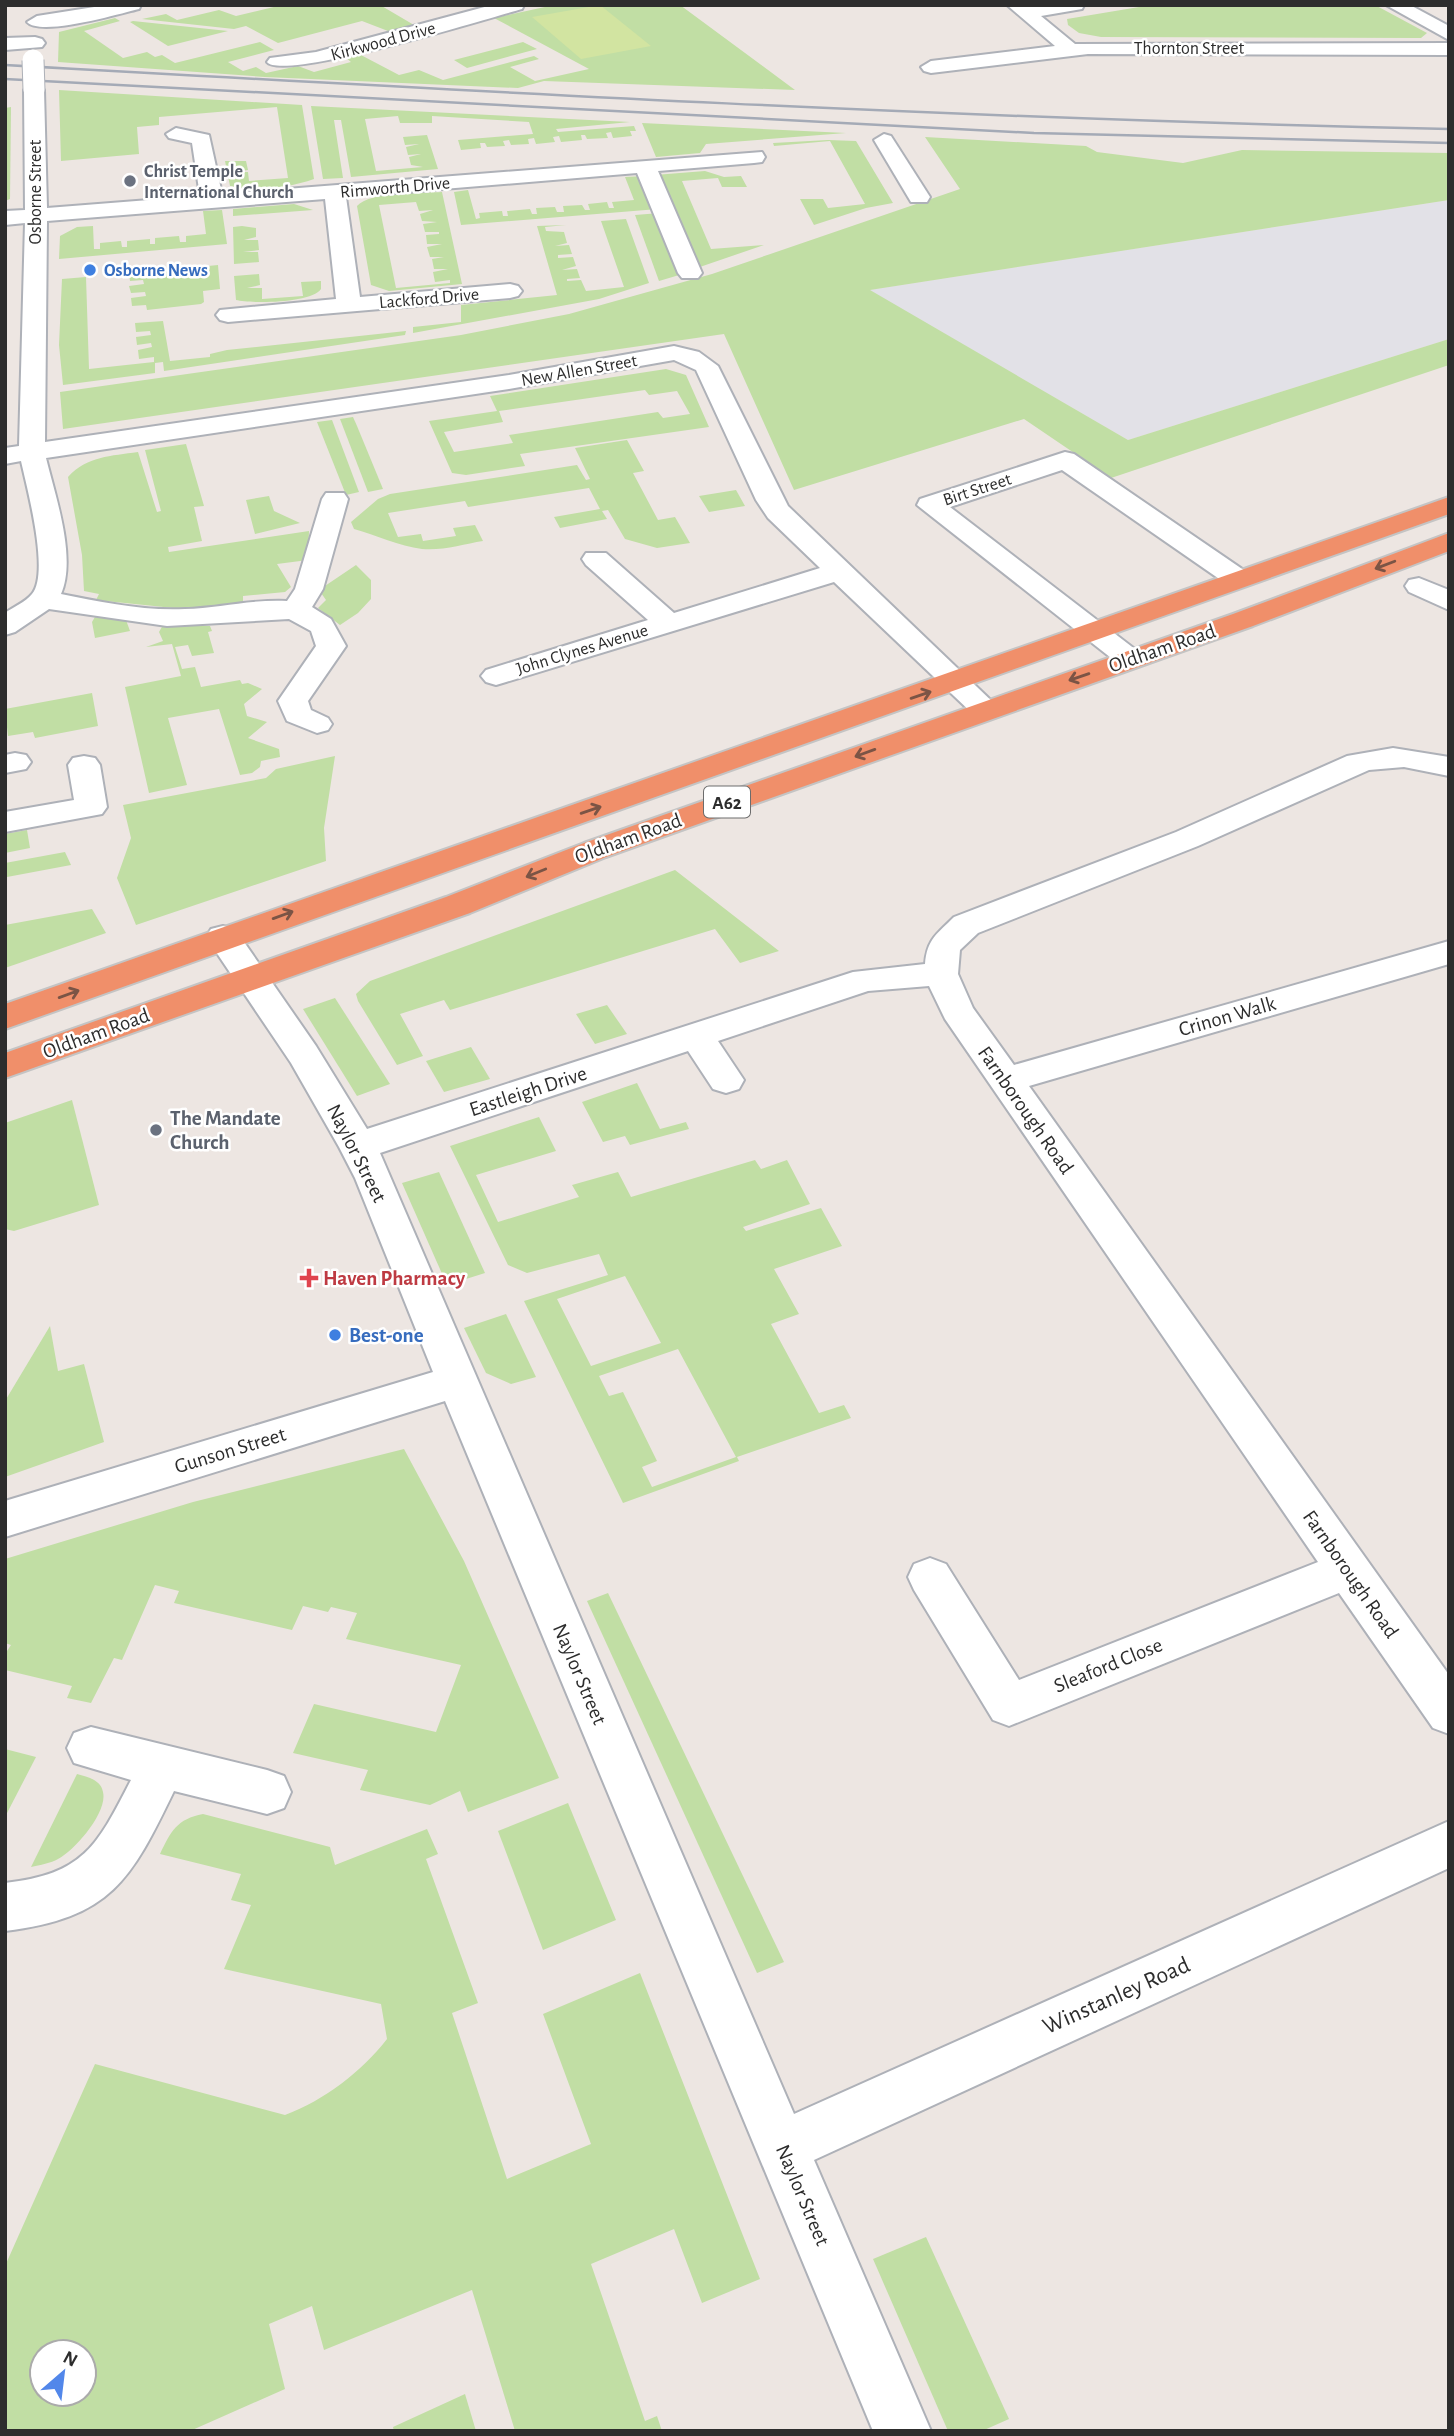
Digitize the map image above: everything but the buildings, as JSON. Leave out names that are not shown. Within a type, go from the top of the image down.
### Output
[{"type":"highway","name":"Oldham Road","points":[[5,1017],[223,937],[956,683],[1449,505]]},
{"type":"highway","name":"Oldham Road","points":[[5,1066],[458,905],[595,850],[1130,659],[1449,541]]},
{"type":"street","name":"Kirkwood Drive","points":[[276,62],[317,58],[482,8],[515,5]]},
{"type":"street","points":[[1021,9],[1075,5]]},
{"type":"street","points":[[1395,5],[1449,34]]},
{"type":"street","points":[[1021,9],[1070,49]]},
{"type":"street","points":[[37,14],[129,10]]},
{"type":"street","name":"Osborne Street","points":[[37,14],[34,52],[36,216],[21,380],[18,454],[51,538],[52,582],[44,599]]},
{"type":"street","points":[[5,44],[34,52]]},
{"type":"street","name":"Thornton Street","points":[[931,66],[1070,49],[1449,49]]},
{"type":"street","points":[[176,134],[202,139],[212,202]]},
{"type":"street","points":[[884,140],[919,197]]},
{"type":"street","name":"Rimworth Drive","points":[[5,218],[754,157]]},
{"type":"street","points":[[645,167],[690,273]]},
{"type":"street","name":"Lackford Drive","points":[[335,192],[349,305]]},
{"type":"street","name":"Lackford Drive","points":[[228,315],[510,291]]},
{"type":"street","name":"New Allen Street","points":[[18,454],[496,384],[674,353],[690,357],[706,366],[769,500],[838,572],[985,709]]},
{"type":"street","name":"Birt Street","points":[[1130,659],[930,505],[1065,460],[1238,579]]},
{"type":"street","points":[[300,604],[309,589],[335,499]]},
{"type":"street","name":"John Clynes Avenue","points":[[596,559],[667,622]]},
{"type":"street","name":"John Clynes Avenue","points":[[496,676],[838,572]]},
{"type":"street","points":[[1419,586],[1447,601]]},
{"type":"street","points":[[5,626],[44,599],[180,618],[270,608],[303,613],[321,624],[329,636],[331,646],[293,701],[298,715],[317,724]]},
{"type":"street","points":[[941,974],[943,947],[965,925],[1199,834],[1358,763],[1373,759],[1414,758],[1449,767]]},
{"type":"street","points":[[5,822],[91,807],[84,765]]},
{"type":"street","name":"Naylor Street","points":[[223,937],[252,978],[358,1146],[902,2431]]},
{"type":"street","name":"Crinon Walk","points":[[1005,1080],[1449,952]]},
{"type":"street","name":"Eastleigh Drive","points":[[358,1146],[697,1037],[864,980],[941,974]]},
{"type":"street","name":"Farnborough Road","points":[[941,974],[957,1011],[1449,1713]]},
{"type":"street","points":[[697,1037],[726,1080]]},
{"type":"street","name":"Gunson Street","points":[[5,1519],[456,1381]]},
{"type":"street","name":"Sleaford Close","points":[[930,1577],[1009,1705],[1347,1570]]},
{"type":"street","points":[[91,1748],[267,1792]]},
{"type":"street","points":[[5,1907],[50,1903],[99,1875],[119,1852],[162,1766]]},
{"type":"street","name":"Winstanley Road","points":[[783,2146],[1449,1844]]},
{"type":"shaded area","points":[[1449,200],[1449,339],[1128,440],[869,290]]},
{"type":"green space","points":[[282,5],[380,5],[414,25],[388,31],[362,21],[278,43],[246,26],[234,29],[142,19],[166,14],[177,20],[219,10],[236,16]]},
{"type":"green space","points":[[554,5],[680,5],[795,90],[544,81],[518,88],[265,77],[58,62],[59,32],[115,18],[120,21],[84,31],[123,58],[147,52],[155,57],[162,55],[175,63],[260,42],[274,50],[228,62],[243,71],[256,67],[266,73],[298,66],[314,72],[351,62],[345,57],[359,54],[399,75],[419,70],[443,80],[534,56],[539,59],[510,67],[535,81],[589,69],[494,18]]},
{"type":"green space","points":[[600,5],[651,46],[581,59],[532,17]]},
{"type":"green space","points":[[1151,5],[1375,5],[1427,33],[1421,38],[1101,37],[1079,33],[1068,25],[1067,19]]},
{"type":"green space","points":[[130,22],[228,31],[168,46]]},
{"type":"green space","points":[[523,42],[537,49],[467,68],[454,60]]},
{"type":"green space","points":[[59,90],[302,105],[314,179],[272,188],[230,186],[225,161],[246,161],[248,170],[235,172],[248,172],[249,181],[288,178],[277,107],[159,117],[159,125],[137,127],[139,154],[61,161]]},
{"type":"green space","points":[[311,106],[630,122],[556,129],[558,132],[634,126],[636,131],[630,131],[632,136],[613,138],[611,132],[606,133],[608,138],[587,139],[585,135],[581,135],[582,140],[561,142],[559,136],[553,137],[555,142],[536,144],[534,138],[528,139],[529,144],[511,145],[509,140],[503,141],[505,146],[487,147],[485,143],[480,143],[481,148],[461,150],[458,140],[533,134],[529,122],[432,116],[432,123],[400,123],[398,116],[365,119],[376,171],[423,167],[411,165],[409,157],[421,154],[408,155],[406,147],[419,144],[405,145],[403,137],[427,135],[438,169],[351,177],[341,120],[334,120],[343,178],[323,179]]},
{"type":"green space","points":[[11,107],[10,199],[5,201],[5,108]]},
{"type":"green space","points":[[642,123],[846,133],[706,144],[700,153],[656,157]]},
{"type":"green space","points":[[925,137],[1086,146],[1097,152],[1183,163],[1242,150],[1449,153],[1449,200],[870,290],[1128,440],[1449,339],[1449,365],[1111,478],[1024,419],[794,490],[724,334],[63,429],[60,392],[461,335],[569,314],[712,274],[960,189]]},
{"type":"green space","points":[[828,140],[856,141],[893,203],[866,208],[814,225],[800,199],[823,199],[828,208],[865,204],[830,141],[774,146],[773,143]]},
{"type":"green space","points":[[705,171],[724,177],[741,176],[747,187],[722,187],[718,178],[682,181],[711,249],[764,245],[694,269],[655,175]]},
{"type":"green space","points":[[645,176],[658,209],[461,225],[454,192],[468,190],[476,219],[480,218],[479,213],[502,211],[503,216],[508,216],[507,211],[530,209],[532,214],[537,214],[536,208],[555,207],[557,212],[564,212],[563,206],[582,205],[585,210],[590,210],[588,204],[607,202],[609,208],[614,208],[612,202],[634,200],[625,177]]},
{"type":"green space","points":[[442,192],[462,284],[389,291],[371,285],[357,206],[384,195]],"holes":[[[416,202],[419,211],[433,210],[420,214],[422,221],[437,222],[423,224],[425,232],[439,232],[426,235],[427,244],[442,244],[427,247],[430,257],[444,257],[432,259],[434,269],[448,269],[433,272],[435,282],[450,280],[450,283],[396,288],[379,205]]]},
{"type":"green space","points":[[294,204],[313,210],[233,216],[233,209]]},
{"type":"green space","points":[[222,210],[227,244],[59,259],[60,236],[77,227],[93,226],[94,249],[100,249],[100,243],[121,241],[122,247],[127,247],[127,241],[150,239],[150,244],[155,244],[155,238],[179,236],[180,242],[186,242],[186,236],[206,234],[203,211]]},
{"type":"green space","points":[[660,213],[686,273],[659,281],[635,215]]},
{"type":"green space","points":[[626,219],[649,283],[599,299],[413,333],[413,327],[461,322],[461,305],[557,295],[537,226],[566,225],[545,227],[546,231],[564,232],[567,243],[555,246],[569,245],[572,254],[558,255],[558,258],[573,257],[576,266],[562,270],[577,269],[580,278],[567,281],[581,280],[586,291],[624,287],[601,221]]},
{"type":"green space","points":[[233,227],[256,228],[256,237],[244,240],[258,240],[259,250],[243,252],[258,252],[259,262],[234,264]]},
{"type":"green space","points":[[218,265],[220,289],[203,291],[204,302],[201,304],[147,310],[146,305],[132,306],[131,298],[146,296],[145,292],[131,293],[129,286],[144,284],[143,280],[130,281],[129,274]]},
{"type":"green space","points":[[259,274],[260,285],[247,288],[262,288],[262,299],[303,296],[301,282],[321,281],[321,289],[315,294],[295,300],[236,300],[234,276]]},
{"type":"green space","points":[[86,277],[89,369],[154,362],[154,357],[139,359],[138,350],[152,347],[151,343],[137,345],[136,337],[151,335],[150,331],[136,332],[135,323],[163,321],[170,361],[210,357],[210,354],[227,350],[406,331],[405,335],[164,371],[163,362],[155,363],[155,373],[63,385],[59,345],[62,279]]},
{"type":"green space","points":[[666,369],[686,375],[709,427],[520,454],[525,466],[466,475],[452,473],[429,421],[497,411],[490,396]],"holes":[[[645,390],[649,395],[677,391],[690,414],[663,418],[658,412],[509,435],[513,443],[454,452],[444,432],[503,422],[499,411]]]},
{"type":"green space","points":[[353,417],[383,489],[368,492],[340,419]]},
{"type":"green space","points":[[332,420],[359,492],[346,495],[317,422]]},
{"type":"green space","points":[[627,440],[644,471],[633,473],[658,520],[675,517],[690,543],[657,548],[625,539],[608,510],[602,511],[607,519],[560,528],[554,517],[600,509],[589,488],[468,507],[465,501],[388,513],[398,537],[421,534],[423,541],[456,536],[453,528],[475,525],[483,541],[445,548],[422,549],[405,545],[354,529],[351,522],[378,499],[390,494],[577,465],[586,480],[590,479],[575,448]]},
{"type":"green space","points":[[186,444],[204,506],[194,507],[202,541],[168,547],[169,552],[309,531],[308,560],[277,564],[291,587],[285,592],[243,596],[243,604],[183,609],[96,600],[99,594],[84,591],[82,555],[68,477],[91,461],[138,452],[157,512],[161,511],[145,450]]},
{"type":"green space","points":[[736,490],[745,506],[709,512],[699,496]]},
{"type":"green space","points":[[269,496],[274,511],[300,523],[255,534],[246,500]]},
{"type":"green space","points":[[356,565],[371,580],[371,599],[358,613],[340,625],[318,608],[326,600],[319,590]]},
{"type":"green space","points":[[95,617],[126,620],[130,631],[95,638],[92,622]]},
{"type":"green space","points":[[163,625],[210,626],[212,631],[208,632],[214,653],[192,656],[188,645],[175,647],[182,669],[195,667],[201,687],[240,680],[242,684],[248,683],[262,689],[244,704],[247,716],[267,722],[248,738],[279,749],[280,757],[261,761],[260,767],[252,773],[240,775],[219,709],[168,718],[187,785],[149,793],[125,687],[181,676],[172,644],[146,647],[163,641],[159,632]]},
{"type":"green space","points":[[92,693],[98,726],[35,738],[33,732],[8,736],[5,709]]},
{"type":"green space","points":[[335,756],[324,828],[326,861],[136,925],[117,878],[131,838],[123,805],[266,778],[276,769]]},
{"type":"green space","points":[[27,830],[30,848],[5,853],[5,834]]},
{"type":"green space","points":[[65,852],[71,865],[7,877],[5,863]]},
{"type":"green space","points":[[675,870],[779,951],[740,963],[715,929],[450,1010],[444,1000],[400,1014],[423,1056],[397,1065],[358,1001],[356,994],[370,981]]},
{"type":"green space","points":[[92,909],[106,933],[5,968],[5,925]]},
{"type":"green space","points":[[335,998],[390,1084],[357,1096],[303,1009]]},
{"type":"green space","points":[[607,1005],[627,1034],[595,1044],[576,1014]]},
{"type":"green space","points":[[471,1047],[490,1079],[444,1092],[426,1061]]},
{"type":"green space","points":[[637,1083],[660,1129],[686,1122],[689,1129],[630,1145],[625,1136],[603,1142],[582,1102]]},
{"type":"green space","points":[[72,1100],[99,1205],[14,1231],[5,1229],[5,1123]]},
{"type":"green space","points":[[539,1117],[556,1151],[476,1175],[498,1222],[579,1197],[572,1185],[618,1172],[631,1197],[755,1160],[761,1169],[787,1160],[810,1204],[743,1227],[746,1231],[821,1208],[842,1246],[774,1269],[799,1314],[771,1324],[819,1413],[844,1405],[851,1418],[737,1457],[739,1461],[623,1503],[524,1301],[608,1275],[599,1254],[527,1273],[508,1265],[450,1146]],"holes":[[[625,1276],[661,1343],[591,1366],[557,1299]],[[678,1349],[736,1457],[652,1487],[642,1467],[657,1461],[623,1392],[609,1396],[599,1376]]]},
{"type":"green space","points":[[439,1172],[485,1273],[447,1285],[402,1183]]},
{"type":"green space","points":[[506,1314],[536,1377],[511,1384],[486,1373],[464,1328]]},
{"type":"green space","points":[[50,1326],[58,1371],[84,1364],[104,1442],[5,1477],[5,1401]]},
{"type":"green space","points":[[404,1449],[464,1561],[559,1778],[468,1812],[460,1791],[430,1805],[360,1790],[368,1770],[293,1753],[314,1704],[436,1732],[461,1665],[346,1639],[357,1613],[331,1607],[328,1612],[303,1606],[292,1630],[174,1603],[179,1591],[155,1585],[122,1660],[114,1658],[91,1703],[67,1698],[72,1686],[5,1670],[5,1654],[11,1645],[5,1643],[5,1559],[193,1502]]},
{"type":"green space","points":[[608,1593],[784,1962],[757,1973],[587,1601]]},
{"type":"green space","points":[[5,1749],[36,1757],[5,1817]]},
{"type":"green space","points":[[77,1774],[93,1780],[102,1788],[100,1810],[89,1830],[65,1854],[52,1862],[31,1867]]},
{"type":"green space","points":[[568,1803],[616,1920],[543,1950],[498,1831]]},
{"type":"green space","points":[[203,1814],[330,1847],[335,1865],[427,1829],[438,1854],[426,1859],[478,2003],[452,2013],[507,2179],[591,2144],[543,2014],[640,1973],[760,2279],[702,2303],[674,2229],[591,2264],[645,2421],[657,2416],[662,2431],[515,2431],[472,2290],[324,2350],[312,2306],[269,2324],[285,2389],[190,2431],[5,2431],[5,2266],[95,2064],[285,2115],[341,2084],[366,2063],[387,2039],[381,2004],[224,1969],[251,1905],[231,1900],[241,1874],[160,1854],[176,1827],[187,1819]]},
{"type":"green space","points":[[926,2237],[1009,2419],[982,2431],[948,2431],[873,2259]]},
{"type":"green space","points":[[465,2394],[476,2431],[394,2431],[393,2427]]},
{"type":"railway","points":[[5,65],[907,111],[1449,129]]},
{"type":"railway","points":[[5,79],[1034,133],[1449,143]]},
{"type":"place","name":"Christ Temple International Church","points":[[130,181]]},
{"type":"place","name":"Osborne News","points":[[90,270]]},
{"type":"place","name":"The Mandate Church","points":[[156,1130]]},
{"type":"place","name":"Haven Pharmacy","points":[[309,1278]]},
{"type":"place","name":"Best-one","points":[[335,1335]]}]
